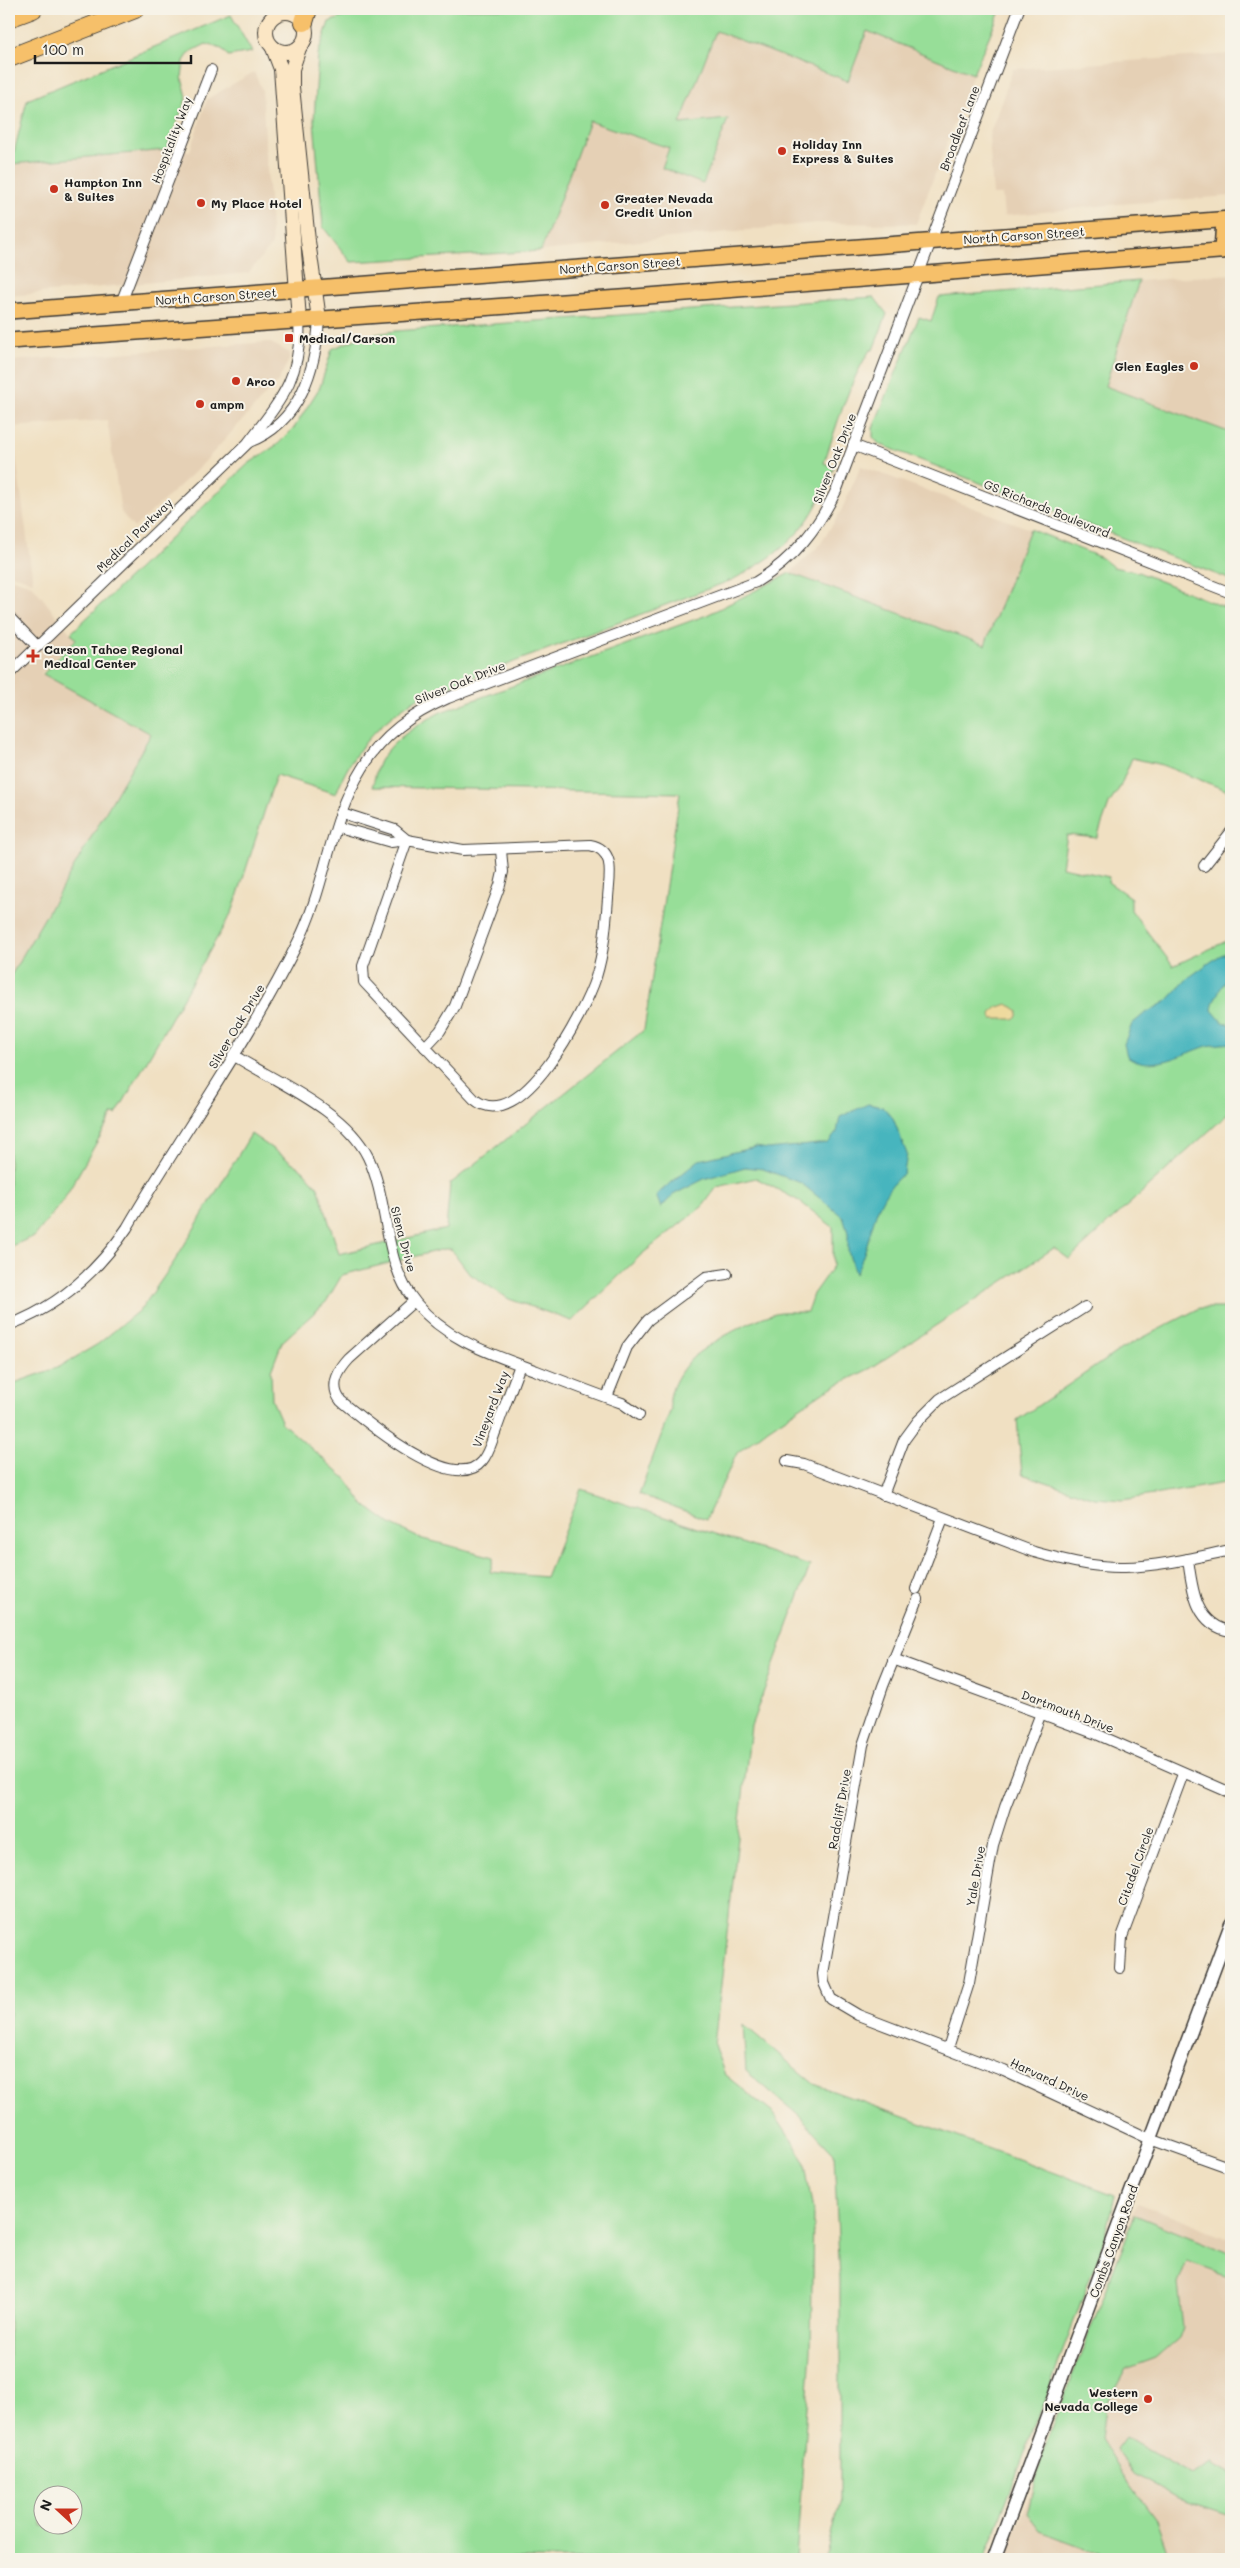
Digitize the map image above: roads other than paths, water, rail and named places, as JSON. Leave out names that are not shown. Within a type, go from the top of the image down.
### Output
[{"type":"highway","points":[[9,18],[33,9]]},
{"type":"highway","points":[[9,58],[135,9]]},
{"type":"main road","points":[[299,320],[282,69],[273,48],[266,40],[265,33],[268,22],[275,12],[302,14],[306,34],[292,69],[292,87],[308,241],[319,319]]},
{"type":"main road","points":[[273,48],[289,52],[299,48]]},
{"type":"main road","name":"North Carson Street","points":[[9,311],[1228,220]]},
{"type":"main road","points":[[9,341],[1227,251],[1228,220]]},
{"type":"street","name":"Broadleaf Lane","points":[[924,257],[1019,9]]},
{"type":"street","name":"Hospitality Way","points":[[121,303],[211,70]]},
{"type":"street","name":"Silver Oak Drive","points":[[9,1325],[58,1301],[87,1278],[110,1253],[233,1056],[298,942],[309,918],[352,786],[377,748],[397,727],[419,711],[729,593],[756,582],[775,570],[806,540],[826,510],[854,445],[924,257]]},
{"type":"street","name":"Medical Parkway","points":[[248,442],[269,433],[280,424],[305,388],[314,364],[319,319]]},
{"type":"street","name":"Medical Parkway","points":[[9,674],[248,442],[278,402],[294,372],[301,345],[299,320]]},
{"type":"street","name":"GS Richards Boulevard","points":[[854,445],[1231,593]]},
{"type":"street","points":[[9,617],[37,646]]},
{"type":"street","points":[[342,813],[395,830],[407,840]]},
{"type":"street","points":[[338,826],[391,842],[407,840],[449,849],[502,850],[590,845],[600,848],[607,855],[610,865],[606,927],[600,960],[590,993],[576,1026],[556,1055],[514,1099],[501,1107],[490,1107],[479,1103],[367,987],[362,971],[407,840]]},
{"type":"street","points":[[1204,866],[1231,832]]},
{"type":"street","points":[[425,1047],[444,1026],[455,1006],[500,885],[503,872],[502,850]]},
{"type":"street","name":"Siena Drive","points":[[233,1056],[326,1110],[355,1139],[367,1155],[375,1175],[392,1252],[402,1280],[414,1301],[435,1322],[461,1342],[622,1403],[639,1415]]},
{"type":"street","points":[[607,1397],[627,1347],[648,1320],[706,1277],[726,1274]]},
{"type":"street","name":"Vineyard Way","points":[[414,1301],[342,1366],[335,1383],[337,1395],[341,1401],[379,1432],[403,1448],[461,1472],[476,1467],[488,1452],[520,1365]]},
{"type":"street","points":[[883,1495],[904,1440],[918,1421],[940,1399],[1085,1307]]},
{"type":"street","points":[[787,1461],[804,1464],[1034,1552],[1093,1566],[1124,1567],[1188,1559],[1231,1550]]},
{"type":"street","name":"Radcliff Drive","points":[[858,2015],[831,1998],[824,1983],[823,1974],[863,1745],[944,1518]]},
{"type":"street","points":[[1188,1559],[1193,1598],[1203,1615],[1212,1624],[1231,1632]]},
{"type":"street","name":"Dartmouth Drive","points":[[894,1659],[1103,1737],[1183,1774],[1231,1793]]},
{"type":"street","name":"Yale Drive","points":[[948,2048],[969,1983],[993,1845],[1005,1807],[1041,1713]]},
{"type":"street","name":"Citadel Circle","points":[[1120,1968],[1122,1936],[1183,1774]]},
{"type":"street","name":"Combs Canyon Road","points":[[994,2559],[1150,2139],[1226,1951],[1231,1924]]},
{"type":"street","name":"Harvard Drive","points":[[858,2015],[948,2048],[1150,2139],[1231,2168]]},
{"type":"water","points":[[1226,953],[1230,957],[1229,971],[1216,997],[1212,1010],[1222,1022],[1231,1025],[1231,1043],[1207,1046],[1157,1062],[1146,1063],[1136,1061],[1127,1056],[1124,1044],[1132,1024],[1144,1014],[1167,1001],[1188,978]]},
{"type":"water","points":[[868,1104],[883,1107],[893,1118],[907,1154],[904,1173],[884,1196],[878,1208],[866,1247],[855,1274],[848,1251],[848,1233],[843,1217],[801,1183],[763,1169],[745,1167],[704,1179],[673,1195],[661,1208],[656,1195],[699,1160],[756,1147],[768,1149],[828,1143],[837,1132],[840,1117]]},
{"type":"place","name":"Holiday Inn Express & Suites","points":[[782,151]]},
{"type":"place","name":"Hampton Inn & Suites","points":[[54,189]]},
{"type":"place","name":"My Place Hotel","points":[[201,203]]},
{"type":"place","name":"Greater Nevada Credit Union","points":[[605,205]]},
{"type":"place","name":"Medical/Carson","points":[[289,338]]},
{"type":"place","name":"Glen Eagles","points":[[1194,366]]},
{"type":"place","name":"Arco","points":[[236,381]]},
{"type":"place","name":"ampm","points":[[200,404]]},
{"type":"place","name":"Carson Tahoe Regional Medical Center","points":[[33,656]]},
{"type":"place","name":"Western Nevada College","points":[[1148,2399]]}]
